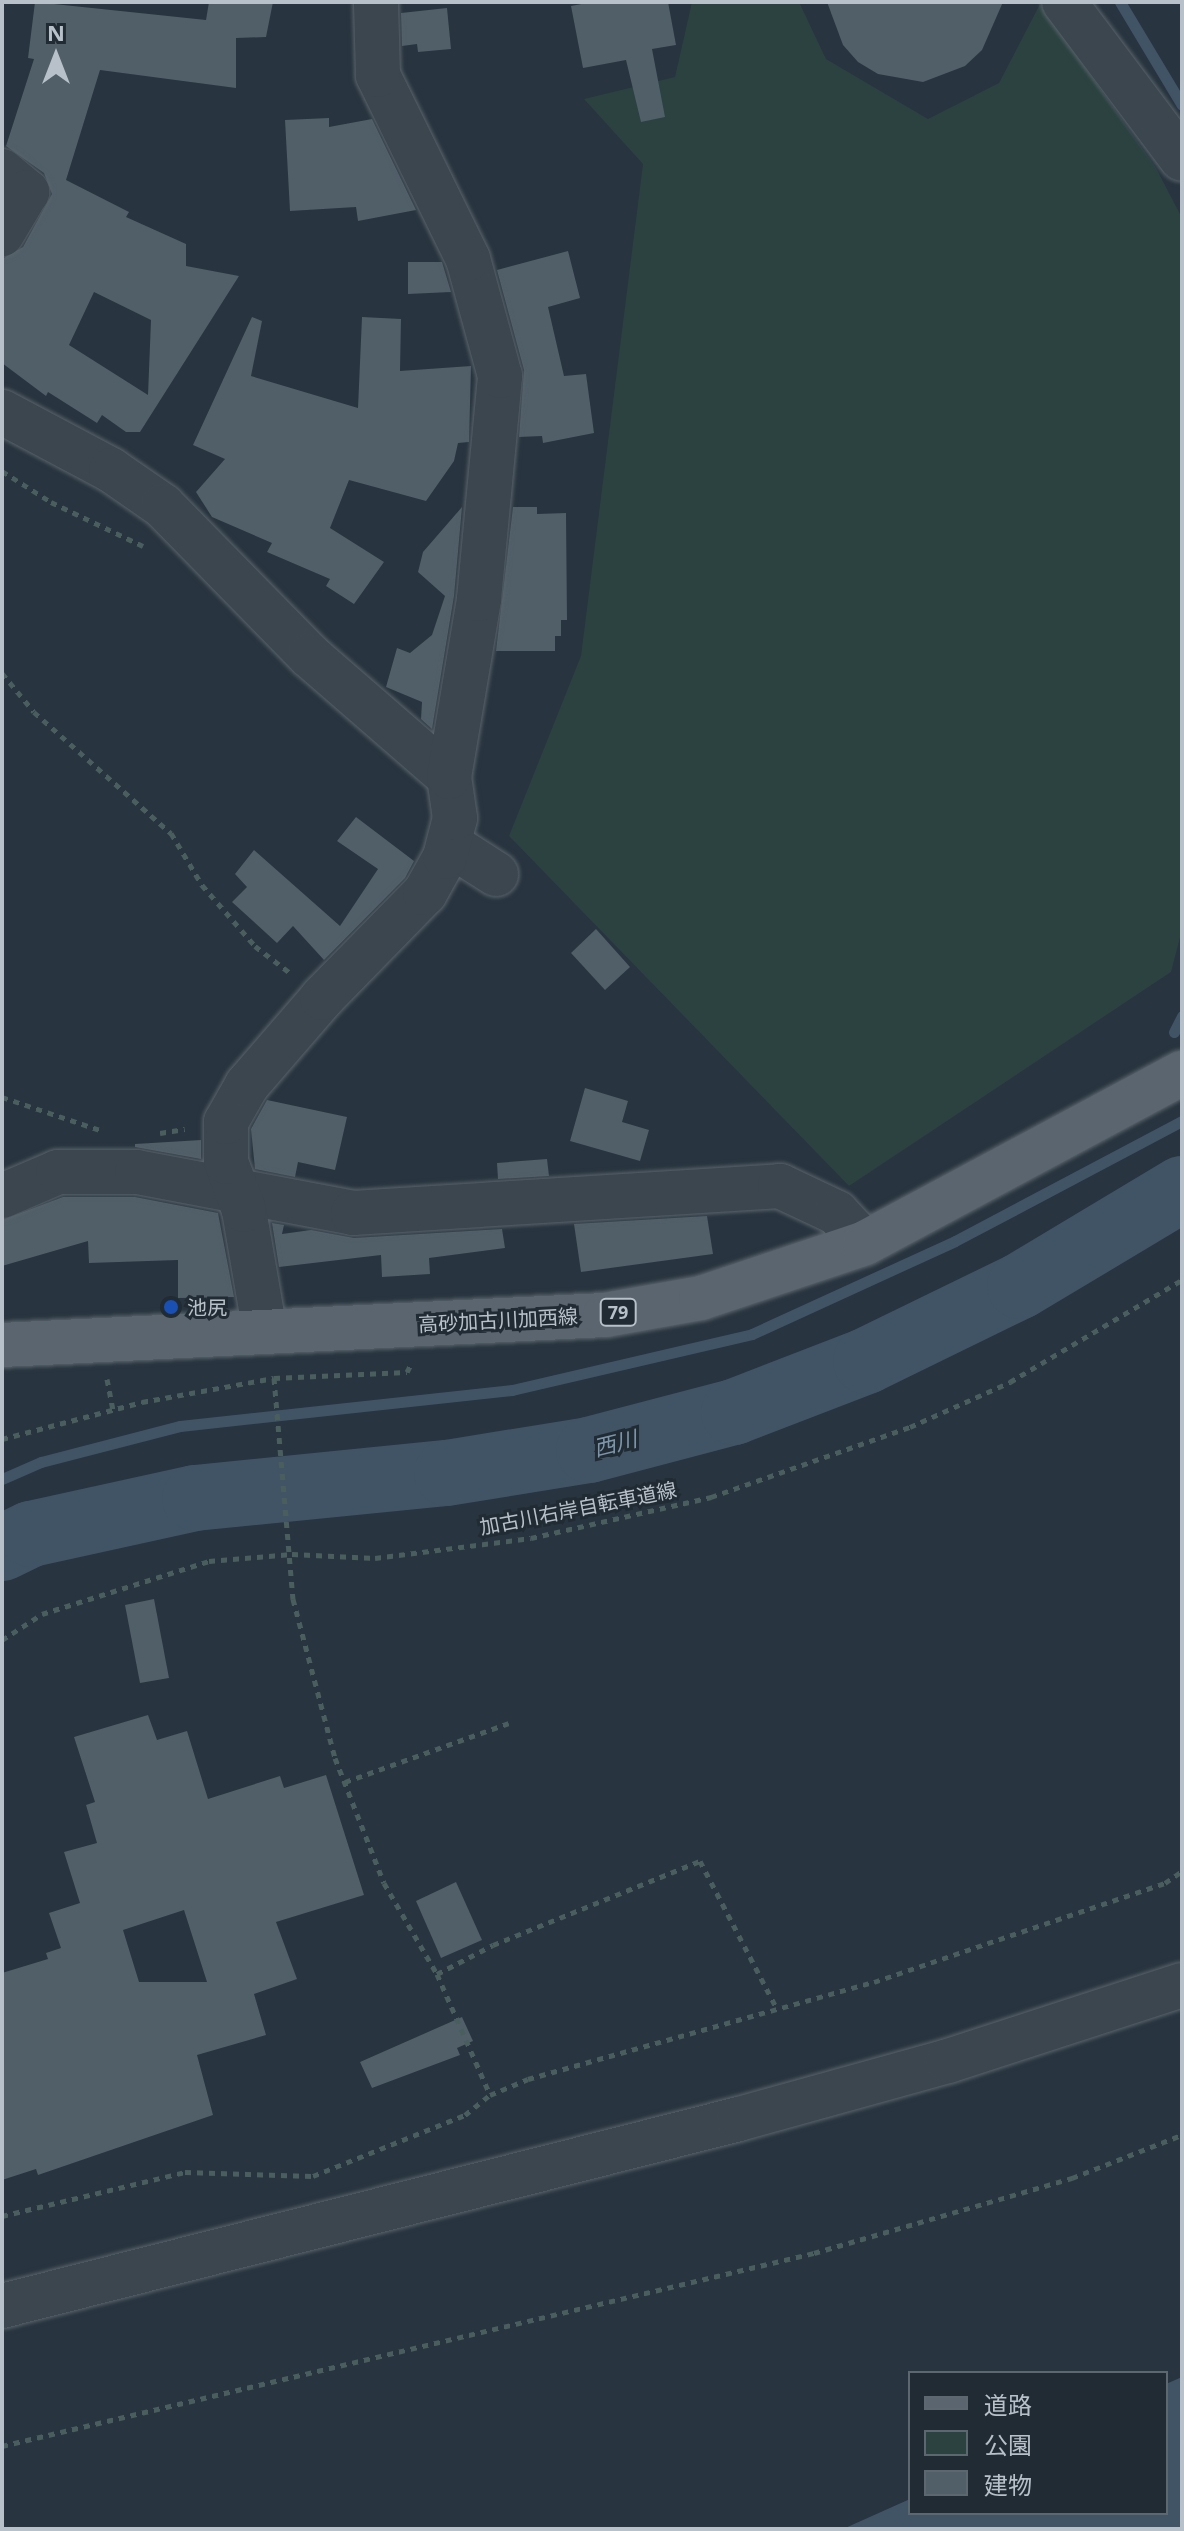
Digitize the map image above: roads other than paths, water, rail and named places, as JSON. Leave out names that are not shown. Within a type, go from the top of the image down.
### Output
[{"type":"main road","name":"高砂加古川加西線","points":[[2,1345],[605,1315],[701,1298],[865,1243],[1182,1073]]},
{"type":"street","points":[[265,1332],[237,1189],[226,1162],[226,1122],[247,1085],[322,998],[425,893],[449,844],[455,818],[449,777],[479,599],[500,376],[468,259],[378,75],[376,2]]},
{"type":"street","points":[[1064,2],[1182,159]]},
{"type":"street","points":[[2,171],[27,192],[2,234]]},
{"type":"street","points":[[2,412],[111,470],[163,506],[310,656],[449,777]]},
{"type":"street","points":[[449,844],[496,874]]},
{"type":"street","points":[[2,1196],[58,1172],[137,1172],[353,1213],[780,1186],[837,1213],[865,1243]]},
{"type":"street","points":[[2,2306],[739,2119],[1006,2043],[1182,1985]]},
{"type":"water","points":[[1182,2377],[1182,2529],[843,2529],[908,2500],[908,2515],[1168,2515],[1168,2383]]},
{"type":"waterway","points":[[1120,2],[1182,105]]},
{"type":"waterway","points":[[1174,1032],[1182,1016]]},
{"type":"waterway","points":[[2,1479],[41,1462],[180,1426],[512,1390],[752,1334],[955,1241],[1182,1121]]},
{"type":"waterway","name":"西川","points":[[2,1548],[31,1534],[195,1498],[447,1473],[589,1450],[734,1412],[866,1361],[1020,1286],[1182,1189]]},
{"type":"place","name":"池尻","points":[[171,1307]]}]
